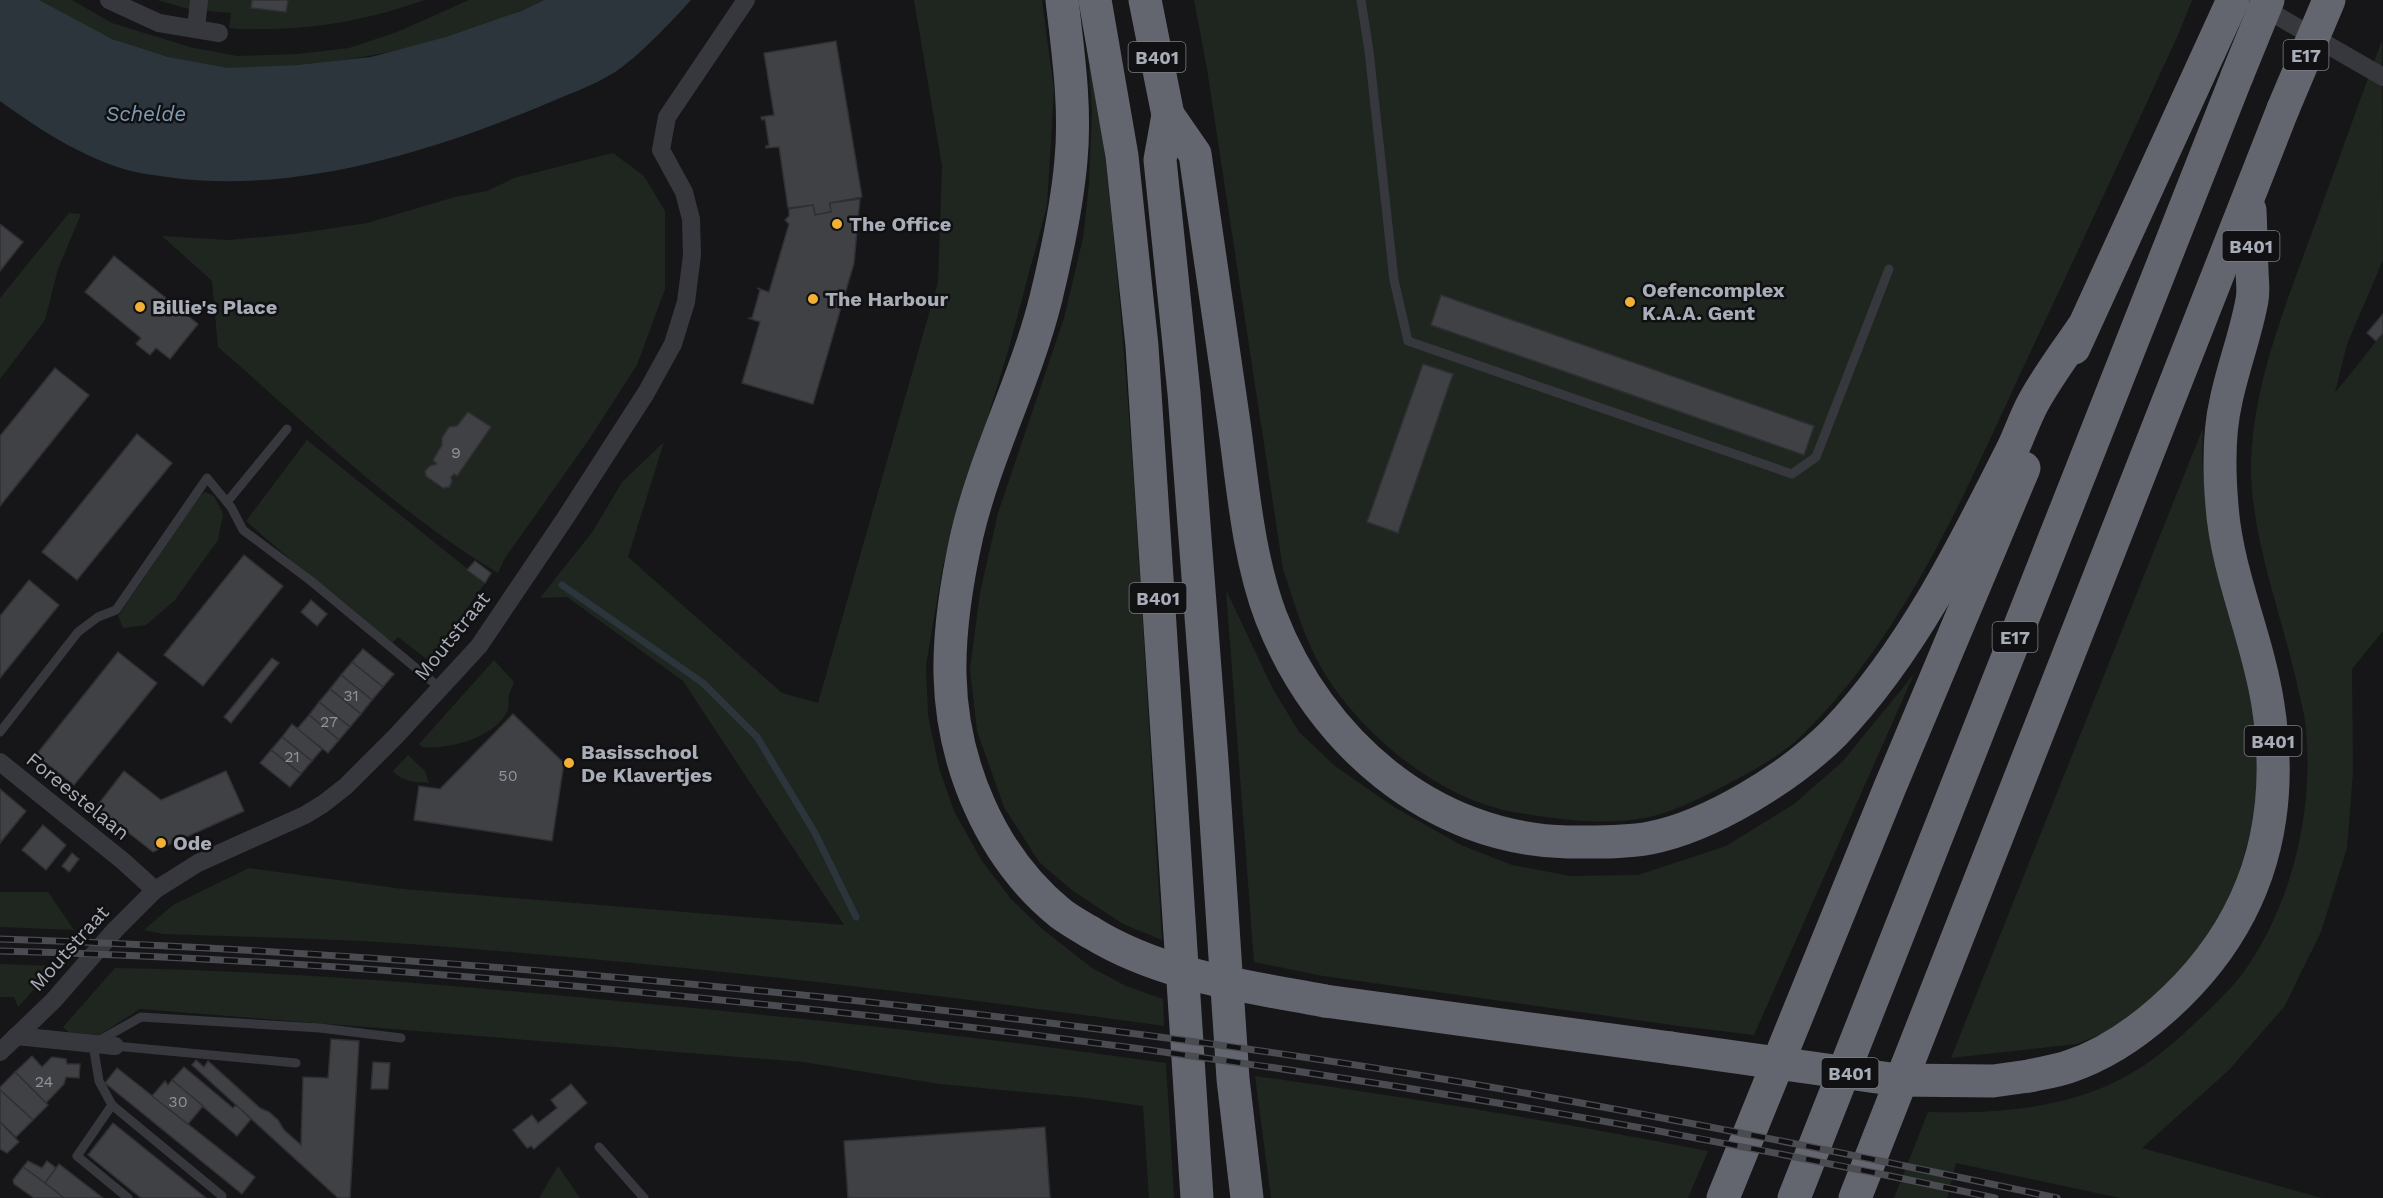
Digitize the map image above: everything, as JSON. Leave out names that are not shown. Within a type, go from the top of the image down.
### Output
[{"type":"highway","name":"B401","points":[[1062,0],[1072,101],[1072,158],[1066,200],[1045,301],[985,476],[968,535],[952,629],[950,674],[960,750],[969,780],[993,831],[1010,859],[1060,913],[1123,950],[1191,975],[1325,1001],[1898,1080],[1993,1081],[2029,1076],[2068,1067],[2095,1056],[2147,1023],[2186,989],[2216,954],[2252,887],[2263,854],[2271,816],[2274,748],[2268,703],[2248,619],[2230,558],[2222,507],[2220,449],[2225,404],[2252,298],[2250,195]]},
{"type":"highway","name":"B401","points":[[1095,0],[1122,156],[1141,335],[1197,1198]]},
{"type":"highway","name":"B401","points":[[1145,0],[1168,115],[1160,160],[1184,393],[1233,1079],[1247,1198]]},
{"type":"highway","points":[[1723,1198],[1890,787],[2083,327],[2233,0]]},
{"type":"highway","name":"E17","points":[[1794,1198],[2268,0]]},
{"type":"highway","name":"E17","points":[[1854,1198],[2283,110],[2329,0]]},
{"type":"highway","name":"B401","points":[[1168,115],[1195,154],[1256,560],[1270,615],[1293,666],[1328,717],[1360,754],[1393,782],[1448,815],[1498,832],[1554,841],[1605,842],[1651,837],[1699,823],[1740,802],[1787,771],[1830,736],[1869,694],[1907,641],[1954,560],[2013,448],[2034,401],[2083,327]]},
{"type":"street","points":[[196,29],[200,0]]},
{"type":"street","name":"Moutstraat","points":[[0,1052],[53,1001],[115,930],[155,890],[198,863],[306,815],[324,804],[382,751],[479,645],[566,517],[645,393],[673,344],[686,302],[692,255],[691,219],[684,192],[661,150],[667,117],[746,0]]},
{"type":"street","points":[[2250,0],[2383,76]]},
{"type":"street","points":[[118,2],[159,23],[219,33]]},
{"type":"street","name":"Foreestelaan","points":[[0,762],[123,861],[155,890]]},
{"type":"street","points":[[16,1036],[115,1046]]},
{"type":"lane","points":[[1361,0],[1394,280],[1408,341],[1792,474],[1816,457],[1889,269]]},
{"type":"lane","points":[[227,502],[287,429]]},
{"type":"lane","points":[[0,732],[78,632],[98,617],[116,610],[207,478],[227,502],[243,530],[311,581],[440,688]]},
{"type":"lane","points":[[222,1196],[112,1105],[99,1081],[93,1044],[141,1017],[320,1028],[401,1038]]},
{"type":"lane","points":[[115,1046],[296,1063]]},
{"type":"lane","points":[[112,1105],[77,1156],[128,1198]]},
{"type":"lane","points":[[599,1147],[644,1198]]},
{"type":"shaded area","points":[[39,0],[72,0],[112,23],[190,47],[237,56],[297,54],[349,48],[397,32],[469,0],[544,0],[480,27],[379,54],[310,64],[226,68],[177,59],[128,45],[82,25]]},
{"type":"shaded area","points":[[157,0],[425,0],[368,17],[330,24],[250,29],[229,28],[231,13],[189,9]]},
{"type":"shaded area","points":[[914,0],[1042,0],[1054,91],[1047,206],[1008,351],[943,565],[926,665],[928,715],[939,768],[954,811],[982,861],[1011,899],[1041,928],[1092,968],[1126,986],[1163,999],[1164,1026],[877,989],[685,968],[396,943],[163,934],[144,930],[173,905],[249,868],[403,889],[844,925],[683,681],[567,597],[540,598],[593,531],[622,482],[664,442],[628,557],[782,693],[818,703],[938,282],[942,166]]},
{"type":"shaded area","name":"Oefencomplex K.A.A. Gent","points":[[1194,0],[2192,0],[2140,118],[1954,515],[1900,611],[1870,656],[1837,698],[1800,737],[1762,765],[1702,797],[1664,813],[1628,820],[1595,821],[1513,812],[1484,804],[1455,792],[1426,776],[1374,734],[1351,710],[1316,658],[1283,569],[1207,69]]},
{"type":"shaded area","points":[[2382,40],[2383,260],[2347,344],[2335,393],[2383,333],[2383,631],[2352,669],[2353,773],[2347,848],[2321,932],[2284,1007],[2229,1070],[2142,1148],[2322,1198],[2120,1198],[1956,1163],[1947,1198],[1894,1198],[1928,1112],[1996,1111],[2041,1105],[2085,1094],[2130,1074],[2173,1043],[2229,990],[2258,950],[2273,921],[2295,859],[2302,827],[2308,762],[2304,712],[2256,521],[2251,468],[2253,438],[2263,379],[2280,320]]},
{"type":"shaded area","points":[[1089,66],[1094,66],[1118,284],[1142,612],[1162,940],[1123,924],[1073,891],[1039,862],[1004,807],[977,731],[970,669],[980,593],[998,513],[1064,318],[1083,238],[1089,184],[1092,112]]},
{"type":"shaded area","points":[[613,153],[644,176],[665,211],[665,289],[637,365],[588,441],[505,558],[498,573],[460,549],[388,495],[218,347],[212,281],[162,236],[229,240],[294,234],[367,223],[455,197],[487,191],[514,178]]},
{"type":"shaded area","points":[[69,213],[81,214],[58,269],[45,320],[0,379],[0,298]]},
{"type":"shaded area","points":[[2203,428],[2202,461],[2208,520],[2235,624],[2257,729],[2257,809],[2231,902],[2182,974],[2114,1029],[2077,1044],[1951,1058]]},
{"type":"shaded area","points":[[307,440],[485,583],[429,661],[398,637],[389,646],[246,521]]},
{"type":"shaded area","points":[[205,492],[214,496],[223,514],[218,540],[175,600],[146,625],[123,628],[118,616],[199,497]]},
{"type":"shaded area","points":[[1226,590],[1273,689],[1299,732],[1335,766],[1394,807],[1461,845],[1512,865],[1570,876],[1638,875],[1726,846],[1794,804],[1843,761],[1914,674],[1754,1035],[1679,1026],[1323,976],[1254,962]]},
{"type":"shaded area","points":[[494,660],[514,682],[509,695],[508,709],[503,719],[484,734],[471,740],[445,746],[422,747],[419,744]]},
{"type":"shaded area","points":[[408,755],[425,771],[429,783],[405,779],[393,771]]},
{"type":"shaded area","points":[[0,892],[48,892],[74,930],[0,927]]},
{"type":"shaded area","points":[[0,964],[55,966],[18,1007],[14,997],[0,997]]},
{"type":"shaded area","points":[[115,968],[312,976],[508,991],[903,1030],[1166,1063],[1174,1198],[1149,1198],[1143,1106],[1087,1098],[940,1084],[803,1062],[140,1009],[99,1035],[68,1032],[63,1027]]},
{"type":"shaded area","points":[[1255,1076],[1482,1110],[1708,1151],[1688,1198],[1271,1198]]},
{"type":"shaded area","points":[[558,1166],[580,1198],[539,1198]]},
{"type":"water","name":"Schelde","points":[[0,0],[39,0],[112,39],[168,57],[228,68],[297,65],[371,57],[446,37],[521,11],[544,0],[691,0],[644,48],[615,72],[598,82],[498,123],[406,154],[358,166],[310,175],[262,180],[214,181],[145,174],[96,159],[62,142],[0,101]]},
{"type":"pier","points":[[2323,0],[2383,0],[2381,43],[2324,2]]},
{"type":"building","points":[[252,0],[288,0],[286,12],[251,8]]},
{"type":"building","points":[[836,41],[862,197],[830,203],[831,212],[815,215],[813,205],[788,208],[779,147],[766,148],[769,145],[765,119],[762,120],[761,117],[774,115],[764,53]]},
{"type":"building","points":[[860,199],[854,263],[813,404],[742,383],[760,322],[748,318],[752,318],[760,290],[757,288],[769,292],[789,224],[785,220],[789,216],[789,209],[813,205],[815,215],[831,212],[830,203]]},
{"type":"building","points":[[0,224],[23,242],[0,271]]},
{"type":"building","name":"Billie's Place","points":[[114,256],[198,324],[170,359],[156,348],[150,355],[136,344],[141,338],[85,292]]},
{"type":"building","points":[[1441,295],[1814,426],[1804,455],[1431,325]]},
{"type":"building","points":[[2383,314],[2383,333],[2376,341],[2367,333]]},
{"type":"building","points":[[1423,364],[1453,374],[1398,533],[1367,522]]},
{"type":"building","points":[[55,368],[89,395],[0,506],[0,436]]},
{"type":"building","points":[[468,412],[491,427],[457,476],[454,474],[451,477],[452,482],[449,487],[443,488],[426,476],[425,471],[437,464],[433,460],[449,427],[457,426]]},
{"type":"building","points":[[137,434],[172,463],[77,580],[42,552]]},
{"type":"building","points":[[244,555],[283,586],[203,686],[164,655]]},
{"type":"building","points":[[475,561],[491,573],[485,583],[467,570]]},
{"type":"building","points":[[29,580],[59,605],[0,678],[0,616]]},
{"type":"building","points":[[311,600],[327,614],[317,626],[301,612]]},
{"type":"building","points":[[363,649],[394,674],[383,687],[352,662]]},
{"type":"building","points":[[118,652],[157,683],[74,785],[36,755]]},
{"type":"building","points":[[272,658],[279,663],[231,723],[224,717]]},
{"type":"building","points":[[352,662],[383,687],[372,700],[341,675]]},
{"type":"building","points":[[341,675],[372,700],[361,714],[330,689]]},
{"type":"building","points":[[330,689],[361,714],[350,727],[319,702]]},
{"type":"building","points":[[319,702],[350,727],[339,740],[309,715]]},
{"type":"building","points":[[513,714],[564,763],[552,841],[414,820],[419,786],[440,789]]},
{"type":"building","points":[[309,715],[339,740],[328,753],[297,729]]},
{"type":"building","points":[[292,724],[322,749],[312,761],[282,737]]},
{"type":"building","points":[[282,737],[312,761],[301,774],[271,750]]},
{"type":"building","points":[[271,750],[301,774],[290,787],[260,763]]},
{"type":"building","points":[[124,771],[161,800],[226,771],[244,811],[153,852],[96,807]]},
{"type":"building","points":[[0,789],[26,811],[0,843]]},
{"type":"building","points":[[43,825],[66,845],[46,870],[22,850]]},
{"type":"building","points":[[72,853],[79,859],[69,872],[62,866]]},
{"type":"building","points":[[331,1039],[359,1041],[350,1198],[338,1198],[192,1065],[196,1060],[204,1067],[208,1061],[260,1108],[278,1120],[284,1130],[301,1145],[303,1077],[328,1078]]},
{"type":"building","points":[[32,1056],[42,1067],[52,1057],[66,1059],[67,1064],[80,1064],[79,1078],[66,1077],[64,1084],[46,1103],[15,1072]]},
{"type":"building","points":[[373,1062],[390,1063],[388,1089],[371,1089]]},
{"type":"building","points":[[184,1067],[233,1108],[236,1105],[251,1119],[237,1136],[172,1080]]},
{"type":"building","points":[[117,1068],[255,1177],[242,1194],[105,1083]]},
{"type":"building","points":[[15,1072],[48,1105],[33,1120],[0,1090],[0,1087]]},
{"type":"building","points":[[172,1080],[203,1106],[188,1124],[152,1096],[165,1081],[168,1085]]},
{"type":"building","points":[[571,1084],[587,1103],[534,1149],[531,1146],[527,1148],[513,1130],[532,1115],[538,1123],[557,1108],[551,1100]]},
{"type":"building","points":[[0,1090],[33,1120],[16,1137],[0,1122]]},
{"type":"building","points":[[0,1122],[19,1142],[7,1153],[0,1149]]},
{"type":"building","points":[[113,1123],[206,1198],[141,1198],[88,1155]]},
{"type":"building","points":[[1045,1127],[1050,1198],[848,1198],[844,1141]]},
{"type":"building","points":[[28,1161],[42,1168],[47,1161],[56,1168],[45,1183],[23,1167]]},
{"type":"building","points":[[59,1164],[103,1198],[64,1198],[45,1183]]},
{"type":"building","points":[[23,1167],[64,1198],[34,1198],[14,1184],[13,1180]]},
{"type":"waterway","points":[[562,585],[703,683],[757,737],[815,833],[856,917]]},
{"type":"railway","points":[[0,939],[309,954],[617,977],[822,997],[1117,1031],[1265,1051],[1493,1087],[1655,1116],[2057,1198]]},
{"type":"railway","points":[[0,951],[205,959],[511,980],[817,1010],[1113,1045],[1408,1088],[1555,1113],[1702,1139],[1995,1198]]},
{"type":"place","name":"The Office","points":[[837,224]]},
{"type":"place","name":"The Harbour","points":[[813,299]]},
{"type":"place","name":"Oefencomplex K.A.A. Gent","points":[[1630,302]]},
{"type":"place","name":"Billie's Place","points":[[140,307]]},
{"type":"place","name":"Basisschool De Klavertjes","points":[[569,763]]},
{"type":"place","name":"Ode","points":[[161,843]]}]
